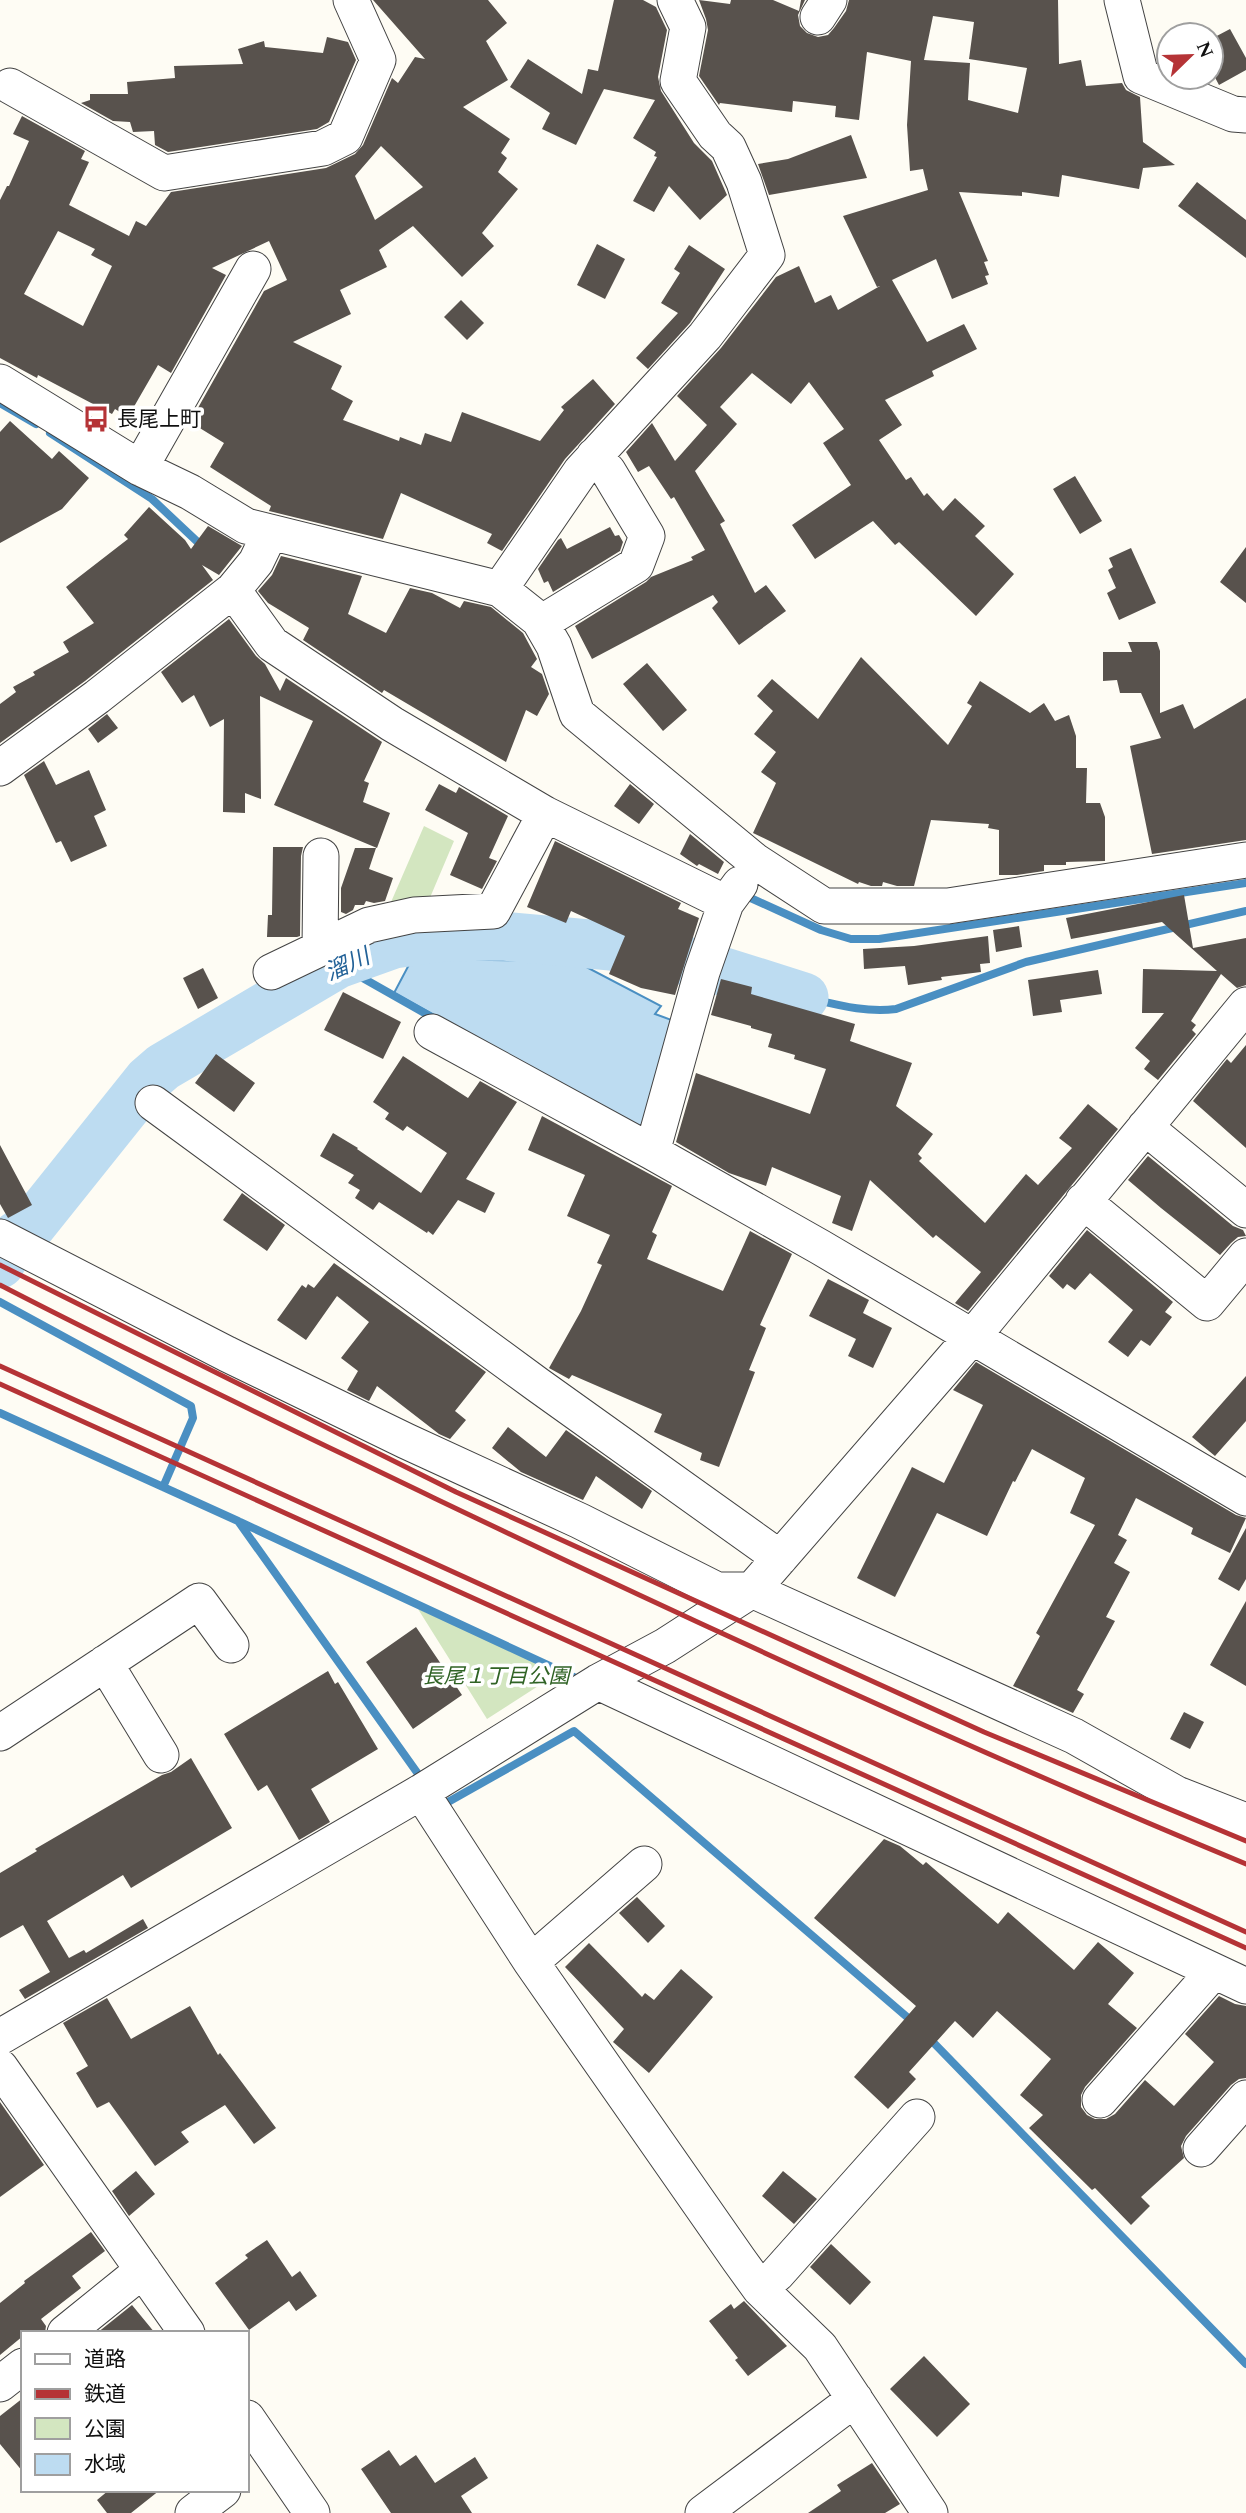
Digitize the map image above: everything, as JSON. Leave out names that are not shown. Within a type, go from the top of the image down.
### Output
[{"type":"street","points":[[10,86],[164,173],[323,148],[345,137],[378,60],[351,0]]},
{"type":"street","points":[[500,589],[581,471],[705,336],[767,255],[744,182],[728,147],[715,135],[678,81],[688,27],[675,0]]},
{"type":"street","points":[[1122,0],[1141,76],[1233,114],[1246,116]]},
{"type":"street","points":[[140,468],[253,268]]},
{"type":"street","points":[[0,382],[140,468],[190,492],[246,526],[500,589],[541,623],[555,646],[577,714],[736,889]]},
{"type":"street","points":[[541,623],[636,565],[647,536],[608,471],[594,456]]},
{"type":"street","points":[[0,768],[97,697],[239,582],[270,533]]},
{"type":"street","points":[[239,582],[272,644],[392,724],[545,814],[736,889],[824,906],[948,906],[1246,860]]},
{"type":"street","points":[[271,972],[369,925],[402,917],[493,911],[545,814]]},
{"type":"street","points":[[320,948],[321,856]]},
{"type":"street","points":[[652,1152],[702,972],[736,889]]},
{"type":"street","points":[[0,2037],[421,1793],[598,1682],[665,1646],[752,1590],[977,1331],[1246,1004]]},
{"type":"street","points":[[432,1032],[977,1331],[1246,1498]]},
{"type":"street","points":[[153,1103],[538,1385],[780,1558]]},
{"type":"street","points":[[1145,1127],[1246,1210]]},
{"type":"street","points":[[1083,1201],[1207,1303],[1246,1256]]},
{"type":"street","points":[[14,1245],[382,1430],[580,1521],[717,1590],[752,1590],[1074,1736],[1177,1794],[1246,1821]]},
{"type":"street","points":[[0,1732],[199,1601],[231,1645]]},
{"type":"street","points":[[104,1663],[161,1755]]},
{"type":"street","points":[[598,1682],[1246,1986]]},
{"type":"street","points":[[421,1793],[768,2282],[820,2347],[930,2513]]},
{"type":"street","points":[[539,1956],[644,1864]]},
{"type":"street","points":[[1100,2101],[1214,1971]]},
{"type":"street","points":[[0,2067],[186,2331]]},
{"type":"street","points":[[1201,2149],[1246,2098]]},
{"type":"street","points":[[768,2282],[917,2118]]},
{"type":"street","points":[[67,2331],[143,2270]]},
{"type":"street","points":[[0,2384],[21,2368]]},
{"type":"street","points":[[703,2513],[855,2399]]},
{"type":"street","points":[[248,2422],[259,2463],[312,2513]]},
{"type":"street","points":[[193,2513],[220,2492]]},
{"type":"green space","points":[[424,826],[454,841],[429,900],[388,909]]},
{"type":"green space","name":"長尾１丁目公園","points":[[418,1609],[560,1672],[487,1719]]},
{"type":"water","points":[[412,959],[575,961],[661,1006],[655,1014],[677,1022],[645,1127],[635,1125],[394,993]]},
{"type":"building","points":[[373,0],[488,0],[507,23],[486,41],[508,80],[463,107],[510,139],[501,153],[507,158],[498,172],[518,189],[482,233],[494,246],[462,277],[413,226],[379,250],[387,267],[340,290],[351,314],[293,342],[342,366],[331,389],[353,401],[343,420],[399,441],[400,437],[421,445],[425,433],[451,442],[462,412],[540,441],[564,410],[561,407],[593,379],[615,404],[565,459],[502,551],[487,543],[492,534],[401,493],[383,539],[269,511],[271,506],[210,467],[224,443],[190,422],[264,291],[287,280],[269,241],[212,268],[226,275],[171,373],[158,365],[128,417],[115,409],[112,414],[0,358],[0,200],[29,141],[13,134],[22,116],[85,151],[81,159],[89,162],[69,205],[129,236],[136,221],[146,226],[171,192],[326,168],[355,154],[363,145],[392,78],[398,83],[415,57],[425,59]],"holes":[[[381,146],[423,187],[375,220],[355,176]],[[58,231],[95,249],[91,255],[112,266],[83,326],[24,294]]]},
{"type":"building","points":[[614,0],[643,0],[656,7],[667,30],[658,77],[661,91],[694,143],[712,161],[727,195],[700,220],[669,186],[654,212],[633,201],[657,157],[654,156],[656,152],[633,138],[655,100],[604,89],[576,145],[542,129],[550,113],[510,87],[528,59],[582,94],[588,69],[598,71]]},
{"type":"building","points":[[699,0],[730,4],[731,0],[773,0],[799,11],[801,0],[805,0],[798,15],[800,26],[807,33],[818,37],[828,35],[834,28],[846,11],[849,0],[1058,0],[1059,64],[1081,60],[1086,86],[1122,83],[1126,90],[1140,97],[1143,142],[1175,165],[1143,168],[1139,189],[1062,175],[1059,197],[1022,192],[1022,196],[959,192],[988,261],[984,262],[989,275],[985,276],[988,284],[952,299],[936,259],[892,280],[927,342],[964,324],[977,349],[932,371],[934,376],[885,400],[902,425],[879,440],[906,480],[911,477],[924,496],[927,493],[943,511],[955,498],[985,526],[975,536],[1014,574],[976,616],[899,542],[895,545],[873,521],[815,559],[792,525],[851,485],[823,443],[844,429],[809,382],[791,404],[752,373],[720,407],[737,424],[695,471],[725,521],[720,524],[755,593],[766,585],[786,611],[739,645],[712,608],[718,602],[713,595],[592,659],[575,626],[651,577],[693,560],[691,557],[705,550],[674,497],[671,499],[649,466],[638,472],[626,452],[652,423],[675,461],[707,425],[677,396],[721,348],[776,277],[799,266],[815,303],[831,295],[838,310],[880,286],[877,287],[843,216],[928,190],[923,169],[910,171],[907,125],[911,61],[867,52],[859,120],[835,117],[836,106],[793,101],[792,112],[719,105],[699,76],[708,30]],"holes":[[[933,16],[974,22],[969,59],[1027,68],[1018,113],[968,100],[970,63],[924,60]]]},
{"type":"building","points":[[1230,29],[1246,58],[1246,70],[1225,82],[1225,32]]},
{"type":"building","points":[[327,37],[348,42],[356,60],[329,122],[317,129],[168,152],[155,145],[154,131],[133,132],[130,122],[113,121],[81,103],[90,100],[90,94],[128,94],[127,82],[175,78],[174,66],[243,64],[238,49],[264,41],[265,47],[323,53]]},
{"type":"building","points":[[851,135],[867,178],[769,195],[758,164],[788,159]]},
{"type":"building","points":[[1197,182],[1246,220],[1246,258],[1178,206]]},
{"type":"building","points":[[597,244],[625,259],[605,299],[577,285]]},
{"type":"building","points":[[689,245],[725,269],[690,323],[648,369],[636,358],[678,313],[661,303],[680,273],[674,269]]},
{"type":"building","points":[[461,300],[484,323],[467,340],[444,317]]},
{"type":"building","points":[[10,421],[52,459],[59,451],[89,478],[62,509],[0,543],[0,432]]},
{"type":"building","points":[[1075,476],[1102,521],[1080,534],[1053,489]]},
{"type":"building","points":[[149,507],[185,540],[191,549],[208,526],[242,546],[219,575],[202,565],[213,580],[85,681],[0,743],[0,704],[16,692],[13,687],[35,675],[33,672],[69,652],[63,642],[94,623],[66,587],[128,539],[124,535]]},
{"type":"building","points":[[610,527],[615,536],[619,535],[623,542],[620,551],[553,592],[548,581],[544,583],[538,569],[558,540],[561,538],[567,549]]},
{"type":"building","points":[[1246,547],[1246,603],[1220,582]]},
{"type":"building","points":[[1131,548],[1156,603],[1119,620],[1107,593],[1116,588],[1108,570],[1113,567],[1109,558]]},
{"type":"building","points":[[281,556],[362,576],[348,614],[386,633],[410,588],[432,593],[460,608],[464,601],[491,607],[523,633],[537,659],[531,667],[542,674],[549,694],[537,716],[526,710],[506,762],[384,690],[382,693],[303,640],[309,628],[268,603],[258,591],[272,575]]},
{"type":"building","points":[[229,619],[265,664],[280,691],[286,678],[382,742],[364,781],[369,783],[363,802],[390,813],[377,848],[274,805],[313,721],[260,696],[261,799],[245,793],[245,813],[223,812],[224,719],[210,727],[194,695],[182,703],[161,672]]},
{"type":"building","points":[[1128,642],[1157,642],[1160,651],[1160,713],[1183,704],[1194,729],[1246,698],[1246,840],[1152,854],[1130,746],[1161,738],[1141,693],[1120,693],[1117,680],[1103,681],[1103,652],[1132,652]]},
{"type":"building","points":[[861,657],[948,745],[972,706],[967,703],[980,681],[1030,713],[1044,703],[1055,721],[1069,715],[1076,736],[1076,768],[1087,768],[1086,803],[1100,803],[1105,817],[1105,861],[1066,862],[1066,865],[1044,865],[1044,871],[999,875],[999,830],[988,828],[989,824],[931,820],[914,886],[897,886],[883,882],[882,886],[871,886],[859,882],[858,884],[753,833],[776,783],[761,772],[776,752],[754,734],[773,711],[757,696],[772,679],[818,719]]},
{"type":"building","points":[[647,663],[687,710],[663,731],[623,684]]},
{"type":"building","points":[[107,714],[118,728],[98,743],[88,729]]},
{"type":"building","points":[[44,761],[56,785],[89,770],[106,810],[94,816],[107,846],[71,862],[61,841],[56,843],[24,775]]},
{"type":"building","points":[[439,784],[456,793],[459,787],[508,816],[489,858],[497,861],[482,889],[450,875],[468,833],[425,810]]},
{"type":"building","points":[[630,784],[654,804],[639,824],[614,806]]},
{"type":"building","points":[[690,834],[724,862],[718,874],[699,864],[697,866],[680,854]]},
{"type":"building","points":[[555,841],[681,903],[678,909],[699,918],[675,995],[641,988],[609,974],[625,936],[571,911],[566,923],[527,907]]},
{"type":"building","points":[[273,847],[303,847],[300,936],[297,937],[267,937],[268,915],[272,915]]},
{"type":"building","points":[[355,848],[376,848],[369,869],[393,878],[385,901],[366,901],[364,905],[355,905],[353,910],[346,914],[341,912],[341,888]]},
{"type":"building","points":[[1184,895],[1193,948],[1246,938],[1246,985],[1237,988],[1221,974],[1191,1021],[1196,1025],[1192,1030],[1196,1034],[1158,1080],[1144,1069],[1150,1061],[1135,1048],[1164,1013],[1142,1013],[1143,969],[1217,971],[1162,922],[1071,939],[1066,918]]},
{"type":"building","points":[[1019,926],[1022,947],[996,952],[993,930]]},
{"type":"building","points":[[988,936],[990,963],[980,964],[981,972],[908,985],[905,966],[864,969],[863,949],[914,946]]},
{"type":"building","points":[[203,968],[218,998],[198,1009],[183,978]]},
{"type":"building","points":[[1098,970],[1102,994],[1060,1000],[1062,1012],[1033,1016],[1028,980]]},
{"type":"building","points":[[721,979],[752,987],[751,994],[855,1024],[850,1041],[912,1063],[896,1106],[933,1134],[918,1154],[922,1158],[919,1161],[985,1223],[1026,1174],[1038,1185],[1072,1148],[1059,1138],[1088,1104],[1118,1129],[968,1311],[955,1303],[981,1272],[936,1235],[933,1238],[870,1180],[852,1231],[832,1223],[841,1196],[772,1167],[766,1186],[729,1173],[676,1142],[696,1073],[810,1114],[826,1069],[768,1047],[772,1034],[711,1015]]},
{"type":"building","points":[[343,992],[401,1022],[383,1059],[324,1030]]},
{"type":"building","points":[[1246,1045],[1246,1148],[1193,1101],[1227,1059],[1231,1063]]},
{"type":"building","points":[[216,1054],[255,1083],[234,1112],[195,1083]]},
{"type":"building","points":[[403,1056],[468,1098],[480,1081],[517,1102],[466,1179],[495,1193],[485,1213],[458,1200],[433,1235],[379,1202],[373,1210],[355,1198],[360,1190],[348,1183],[354,1175],[320,1156],[333,1133],[421,1193],[447,1153],[407,1126],[403,1131],[385,1119],[389,1113],[373,1102]]},
{"type":"building","points":[[542,1116],[672,1186],[652,1232],[657,1235],[647,1259],[723,1291],[750,1231],[792,1254],[760,1325],[766,1328],[749,1370],[755,1372],[719,1467],[700,1460],[702,1453],[654,1432],[662,1414],[572,1375],[569,1379],[549,1368],[581,1311],[602,1265],[597,1263],[610,1235],[567,1216],[585,1175],[528,1150]]},
{"type":"building","points":[[0,1145],[32,1205],[8,1218],[0,1204]]},
{"type":"building","points":[[1148,1156],[1233,1226],[1243,1230],[1246,1236],[1238,1237],[1220,1255],[1161,1208],[1128,1180]]},
{"type":"building","points":[[242,1193],[285,1225],[267,1251],[223,1220]]},
{"type":"building","points":[[1087,1230],[1173,1302],[1165,1312],[1172,1317],[1150,1346],[1141,1340],[1128,1357],[1108,1342],[1133,1310],[1090,1273],[1075,1290],[1067,1284],[1063,1289],[1049,1276]]},
{"type":"building","points":[[334,1263],[486,1372],[455,1411],[466,1420],[450,1439],[439,1434],[377,1386],[369,1401],[347,1390],[358,1371],[341,1358],[369,1322],[337,1296],[306,1340],[277,1320],[302,1285],[306,1288],[308,1284],[314,1288]]},
{"type":"building","points":[[828,1279],[869,1300],[863,1313],[892,1328],[873,1368],[848,1356],[856,1339],[809,1316]]},
{"type":"building","points":[[976,1362],[1236,1515],[1246,1518],[1230,1553],[1191,1534],[1193,1528],[1136,1498],[1118,1535],[1127,1540],[1114,1563],[1130,1572],[1106,1617],[1115,1621],[1077,1690],[1084,1694],[1073,1713],[1013,1686],[1040,1636],[1036,1633],[1095,1525],[1070,1513],[1085,1478],[1032,1449],[1015,1482],[1013,1481],[987,1536],[937,1513],[895,1597],[857,1578],[912,1467],[944,1483],[983,1405],[953,1390]]},
{"type":"building","points":[[1246,1376],[1246,1421],[1215,1456],[1192,1437]]},
{"type":"building","points":[[508,1427],[546,1457],[566,1430],[652,1491],[642,1509],[596,1476],[583,1500],[521,1472],[492,1448]]},
{"type":"building","points":[[1246,1528],[1246,1579],[1239,1591],[1218,1579]]},
{"type":"building","points":[[1246,1601],[1246,1686],[1210,1665]]},
{"type":"building","points":[[416,1627],[462,1695],[413,1729],[366,1662]]},
{"type":"building","points":[[328,1671],[335,1684],[338,1682],[378,1749],[311,1789],[330,1822],[299,1840],[267,1785],[258,1791],[224,1734]]},
{"type":"building","points":[[1184,1712],[1204,1722],[1190,1749],[1170,1739]]},
{"type":"building","points":[[191,1758],[232,1828],[131,1888],[123,1875],[47,1921],[69,1958],[84,1950],[86,1953],[143,1919],[148,1928],[25,1999],[19,1990],[50,1972],[23,1925],[0,1938],[0,1873],[37,1851],[35,1849]]},
{"type":"building","points":[[884,1839],[900,1846],[923,1865],[926,1862],[998,1924],[1008,1912],[1074,1970],[1098,1942],[1134,1973],[1108,2004],[1137,2028],[1081,2095],[1081,2107],[1087,2115],[1095,2119],[1106,2119],[1115,2114],[1145,2080],[1174,2106],[1214,2062],[1185,2034],[1219,1996],[1246,2006],[1246,2078],[1231,2085],[1186,2136],[1181,2146],[1184,2158],[1141,2197],[1150,2206],[1131,2225],[1029,2128],[1043,2115],[1020,2095],[1051,2059],[997,2011],[973,2038],[955,2021],[909,2072],[916,2079],[888,2109],[854,2077],[916,2006],[814,1918]]},
{"type":"building","points":[[637,1897],[665,1926],[648,1943],[619,1913]]},
{"type":"building","points":[[589,1943],[642,1997],[645,1993],[654,2000],[681,1969],[713,1997],[649,2073],[613,2042],[624,2029],[565,1967]]},
{"type":"building","points":[[107,1998],[131,2039],[190,2006],[218,2055],[220,2053],[276,2128],[254,2144],[225,2105],[181,2132],[189,2142],[155,2166],[109,2102],[97,2108],[76,2073],[88,2066],[63,2023]]},
{"type":"building","points":[[0,2102],[44,2165],[0,2197]]},
{"type":"building","points":[[136,2171],[155,2194],[129,2216],[112,2191]]},
{"type":"building","points":[[783,2171],[817,2199],[794,2224],[762,2196]]},
{"type":"building","points":[[91,2232],[105,2251],[72,2276],[81,2288],[41,2319],[46,2326],[45,2331],[21,2331],[21,2338],[0,2355],[0,2303],[25,2283],[24,2281]]},
{"type":"building","points":[[267,2240],[292,2277],[300,2271],[317,2296],[296,2311],[289,2301],[249,2330],[215,2283],[248,2258],[245,2255]]},
{"type":"building","points":[[831,2244],[871,2282],[850,2305],[810,2267]]},
{"type":"building","points":[[744,2301],[787,2346],[748,2376],[735,2360],[738,2358],[709,2321],[731,2304],[734,2309]]},
{"type":"building","points":[[132,2305],[153,2331],[100,2331]]},
{"type":"building","points":[[924,2356],[970,2404],[937,2437],[890,2389]]},
{"type":"building","points":[[21,2400],[21,2470],[0,2444],[0,2416]]},
{"type":"building","points":[[389,2450],[400,2466],[416,2455],[435,2483],[475,2457],[488,2478],[461,2496],[472,2513],[391,2513],[361,2469]]},
{"type":"building","points":[[872,2463],[900,2504],[885,2513],[808,2513],[841,2491],[837,2485]]},
{"type":"building","points":[[107,2492],[157,2492],[131,2513],[107,2513],[97,2500]]},
{"type":"waterway","points":[[0,403],[36,424]]},
{"type":"waterway","points":[[50,433],[152,499],[204,548]]},
{"type":"waterway","points":[[744,895],[821,930],[851,939],[879,939],[1246,883]]},
{"type":"waterway","points":[[804,997],[861,1009],[896,1009],[1026,962],[1246,911]]},
{"type":"waterway","name":"溜川","points":[[0,1264],[16,1236],[32,1225],[148,1080],[163,1067],[338,964],[394,944],[445,937],[502,936],[611,946],[696,963],[804,997]]},
{"type":"waterway","points":[[338,964],[435,1019]]},
{"type":"waterway","points":[[0,1302],[191,1406],[193,1418],[163,1487]]},
{"type":"waterway","points":[[0,1413],[238,1521],[421,1778]]},
{"type":"waterway","points":[[240,1522],[580,1680]]},
{"type":"waterway","points":[[442,1808],[441,1806],[574,1731],[914,2023]]},
{"type":"waterway","points":[[928,2037],[1246,2364]]},
{"type":"railway","points":[[0,1265],[456,1492],[984,1732],[1246,1841]]},
{"type":"railway","points":[[0,1285],[216,1393],[635,1593],[939,1732],[1246,1864]]},
{"type":"railway","points":[[0,1366],[1246,1932]]},
{"type":"railway","points":[[0,1384],[1246,1948]]},
{"type":"place","name":"長尾上町","points":[[96,419]]}]
